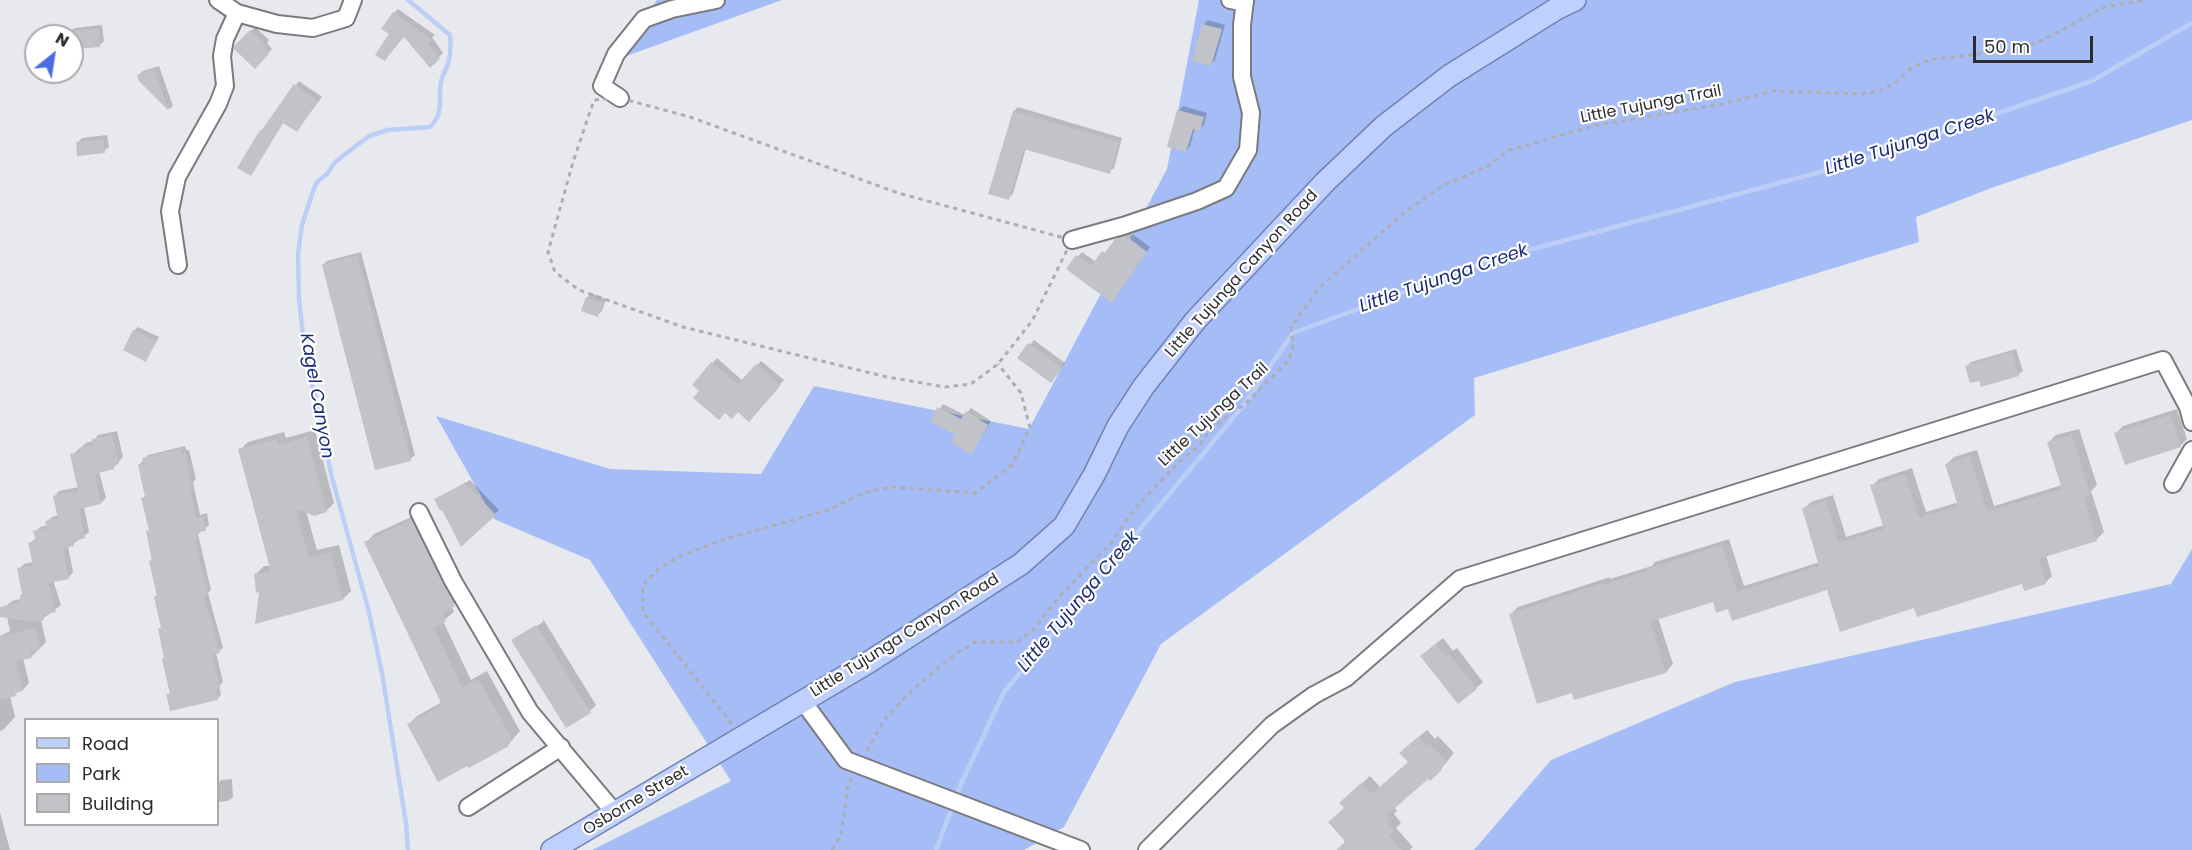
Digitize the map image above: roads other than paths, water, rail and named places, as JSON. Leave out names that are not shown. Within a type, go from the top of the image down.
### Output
[{"type":"main road","name":"Little Tujunga Canyon Road","points":[[719,751],[869,662],[1022,564],[1064,526],[1094,476],[1118,426],[1144,386],[1195,321],[1325,182],[1384,126],[1449,76],[1575,0]]},
{"type":"main road","name":"Osborne Street","points":[[552,850],[719,751]]},
{"type":"street","points":[[218,0],[237,13],[277,24],[313,28],[346,18],[354,0]]},
{"type":"street","points":[[620,98],[602,86],[616,54],[644,19],[672,9],[716,0]]},
{"type":"street","points":[[1072,240],[1186,205],[1226,188],[1248,150],[1251,113],[1242,77],[1240,1]]},
{"type":"street","points":[[178,266],[171,211],[177,177],[218,104],[225,86],[222,56],[225,39],[237,13]]},
{"type":"street","points":[[1148,850],[1272,725],[1314,695],[1346,678],[1460,579],[2163,360],[2188,407],[2192,422]]},
{"type":"street","points":[[2173,484],[2192,450]]},
{"type":"street","points":[[419,512],[453,581],[531,712],[615,813]]},
{"type":"street","points":[[802,700],[846,760],[1081,850]]},
{"type":"street","points":[[468,807],[561,747]]},
{"type":"waterway","name":"Kagel Canyon","points":[[408,0],[450,35],[450,57],[441,82],[438,116],[430,127],[388,130],[369,136],[335,162],[327,174],[317,182],[313,191],[302,225],[298,254],[299,300],[306,359],[331,474],[368,608],[382,673],[406,823],[408,850]]},
{"type":"waterway","name":"Little Tujunga Creek","points":[[936,850],[960,786],[1004,692],[1243,406],[1293,333],[1488,261],[1850,164],[2092,81],[2192,23]]}]
